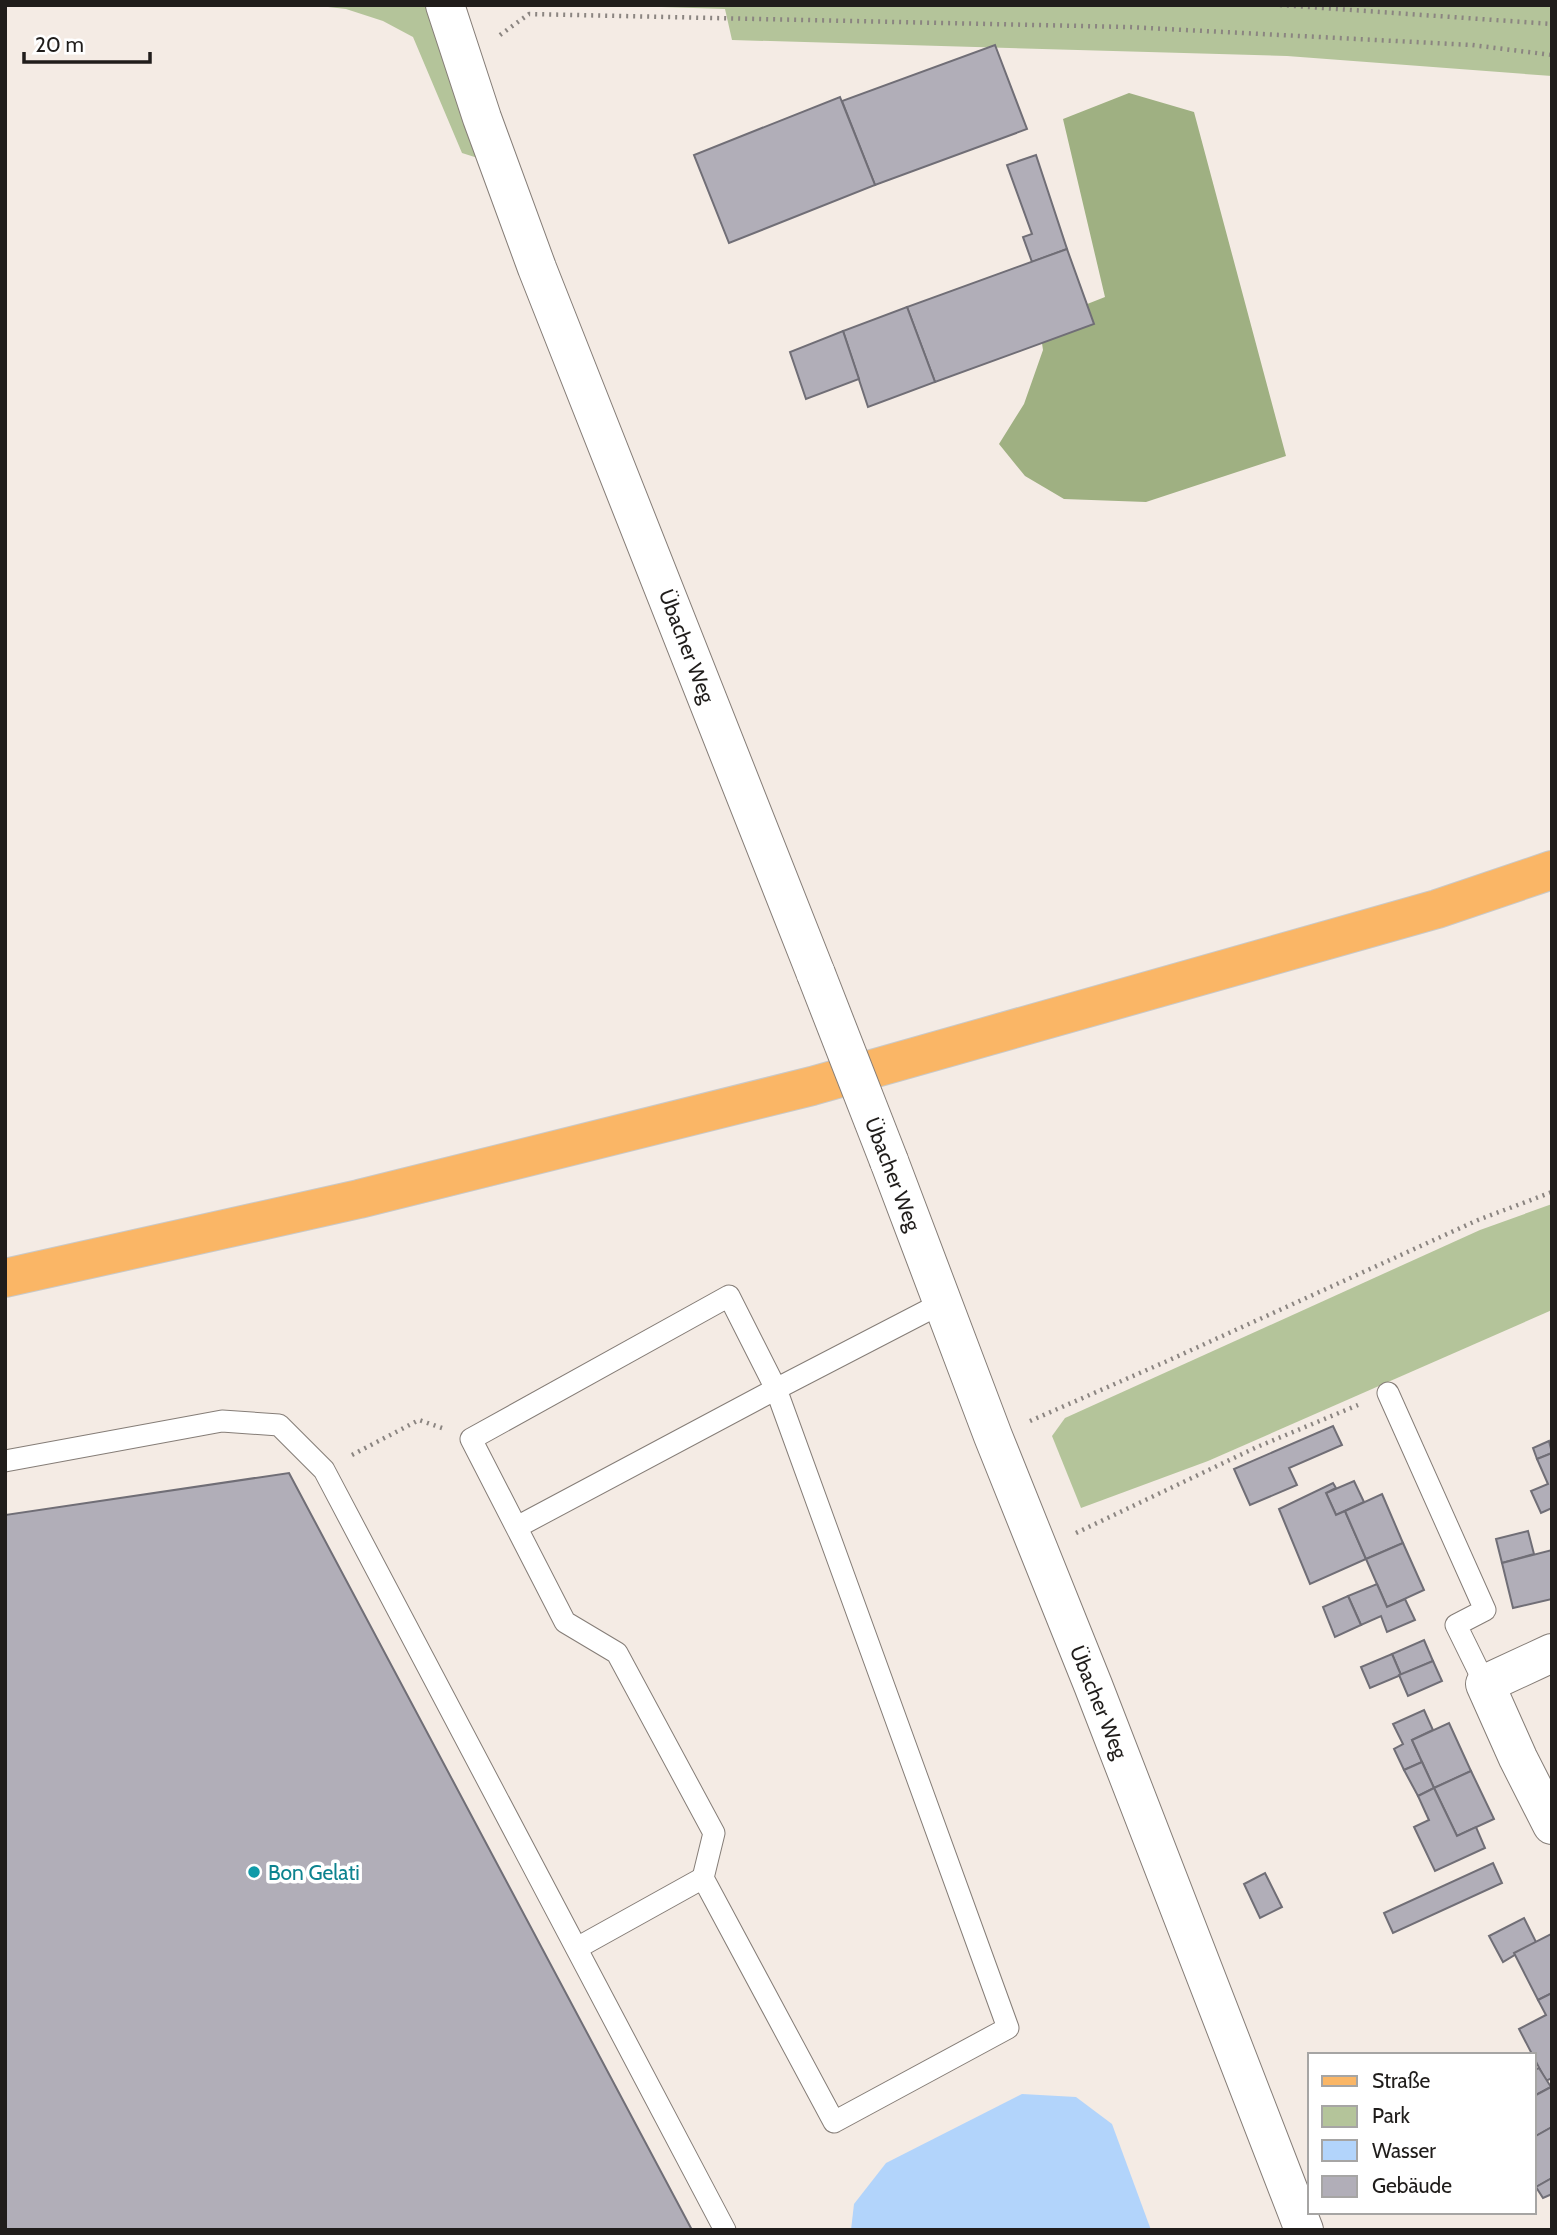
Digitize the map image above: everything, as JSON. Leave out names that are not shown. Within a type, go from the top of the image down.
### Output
[{"type":"main road","points":[[5,1278],[359,1199],[812,1086],[1437,909],[1552,870]]},
{"type":"street","name":"Übacher Weg","points":[[445,5],[482,118],[537,268],[816,974],[993,1436],[1093,1685],[1304,2230]]},
{"type":"street","points":[[1552,1653],[1485,1684],[1552,1825]]},
{"type":"lane","points":[[729,1296],[776,1389],[1008,2028],[834,2122],[703,1878],[714,1833],[617,1653],[565,1622],[471,1439],[729,1296]]},
{"type":"lane","points":[[517,1527],[942,1303]]},
{"type":"lane","points":[[1388,1393],[1485,1610],[1456,1625],[1485,1684]]},
{"type":"lane","points":[[5,1461],[222,1421],[279,1425],[324,1470],[726,2230]]},
{"type":"lane","points":[[577,1948],[703,1878]]},
{"type":"path","points":[[1280,5],[1552,24]]},
{"type":"path","points":[[500,35],[529,14],[1128,27],[1472,45],[1552,55]]},
{"type":"path","points":[[993,1436],[1165,1362],[1478,1220],[1552,1192]]},
{"type":"path","points":[[1073,1534],[1258,1447],[1388,1393]]},
{"type":"path","points":[[324,1470],[419,1420],[471,1439]]},
{"type":"green space","points":[[310,5],[429,5],[481,159],[462,153],[413,37],[383,21],[346,9]]},
{"type":"green space","points":[[598,5],[1552,5],[1552,76],[1287,56],[732,40],[725,9]]},
{"type":"green space","points":[[1129,93],[1194,112],[1286,456],[1146,502],[1064,499],[1025,476],[999,444],[1024,404],[1043,350],[1039,323],[1105,297],[1063,119]]},
{"type":"green space","points":[[1552,1204],[1552,1310],[1208,1461],[1081,1508],[1052,1436],[1065,1418],[1480,1230]]},
{"type":"water","points":[[1022,2094],[1076,2097],[1112,2124],[1151,2230],[851,2230],[854,2204],[886,2163]]},
{"type":"building","points":[[995,45],[1027,129],[875,185],[842,101]]},
{"type":"building","points":[[840,97],[875,185],[729,243],[694,155]]},
{"type":"building","points":[[1036,155],[1067,249],[1032,262],[1023,237],[1032,234],[1007,165]]},
{"type":"building","points":[[1067,249],[1094,324],[935,382],[907,307]]},
{"type":"building","points":[[907,307],[935,382],[868,407],[843,331]]},
{"type":"building","points":[[843,331],[859,379],[806,399],[790,352]]},
{"type":"building","points":[[1333,1426],[1342,1445],[1289,1468],[1297,1485],[1250,1505],[1234,1469]]},
{"type":"building","points":[[1549,1441],[1552,1453],[1537,1459],[1533,1448]]},
{"type":"building","points":[[1552,1453],[1552,1508],[1541,1513],[1531,1491],[1548,1484],[1537,1459]]},
{"type":"building","name":"Bon Gelati","points":[[289,1473],[692,2230],[5,2230],[5,1515]]},
{"type":"building","points":[[1354,1481],[1364,1502],[1336,1515],[1326,1493]]},
{"type":"building","points":[[1333,1483],[1336,1488],[1326,1493],[1336,1515],[1345,1511],[1366,1559],[1310,1584],[1279,1509]]},
{"type":"building","points":[[1382,1494],[1403,1543],[1366,1559],[1345,1511]]},
{"type":"building","points":[[1528,1531],[1534,1554],[1502,1563],[1496,1539]]},
{"type":"building","points":[[1403,1543],[1424,1590],[1387,1607],[1366,1559]]},
{"type":"building","points":[[1552,1550],[1552,1599],[1513,1608],[1502,1563]]},
{"type":"building","points":[[1377,1584],[1387,1607],[1405,1599],[1415,1620],[1387,1632],[1381,1616],[1361,1625],[1348,1596]]},
{"type":"building","points":[[1348,1596],[1361,1625],[1335,1637],[1323,1607]]},
{"type":"building","points":[[1424,1640],[1433,1661],[1401,1675],[1392,1654]]},
{"type":"building","points":[[1392,1654],[1401,1675],[1370,1688],[1361,1667]]},
{"type":"building","points":[[1433,1661],[1442,1681],[1408,1696],[1399,1675]]},
{"type":"building","points":[[1424,1710],[1433,1730],[1412,1740],[1422,1762],[1404,1770],[1394,1749],[1403,1744],[1393,1724]]},
{"type":"building","points":[[1449,1723],[1471,1771],[1434,1788],[1412,1740]]},
{"type":"building","points":[[1422,1762],[1434,1788],[1418,1796],[1404,1770]]},
{"type":"building","points":[[1471,1771],[1494,1819],[1457,1836],[1434,1788]]},
{"type":"building","points":[[1434,1788],[1457,1836],[1476,1827],[1485,1848],[1435,1871],[1414,1827],[1429,1820],[1418,1796]]},
{"type":"building","points":[[1493,1863],[1502,1883],[1393,1933],[1384,1913]]},
{"type":"building","points":[[1265,1873],[1282,1907],[1260,1918],[1244,1884]]},
{"type":"building","points":[[1524,1918],[1536,1942],[1503,1962],[1489,1936]]},
{"type":"building","points":[[1551,1934],[1552,1993],[1538,2000],[1514,1953]]},
{"type":"building","points":[[1552,1993],[1552,2078],[1546,2081],[1536,2062],[1536,2053],[1531,2053],[1519,2029],[1546,2015],[1538,2000]]},
{"type":"building","points":[[1539,2068],[1551,2087],[1536,2095],[1536,2069]]},
{"type":"building","points":[[1551,2087],[1552,2127],[1536,2136],[1536,2095]]},
{"type":"building","points":[[1552,2127],[1552,2178],[1536,2187],[1536,2136]]},
{"type":"building","points":[[1552,2178],[1552,2194],[1543,2198],[1536,2187]]},
{"type":"place","name":"Bon Gelati","points":[[254,1872]]}]
